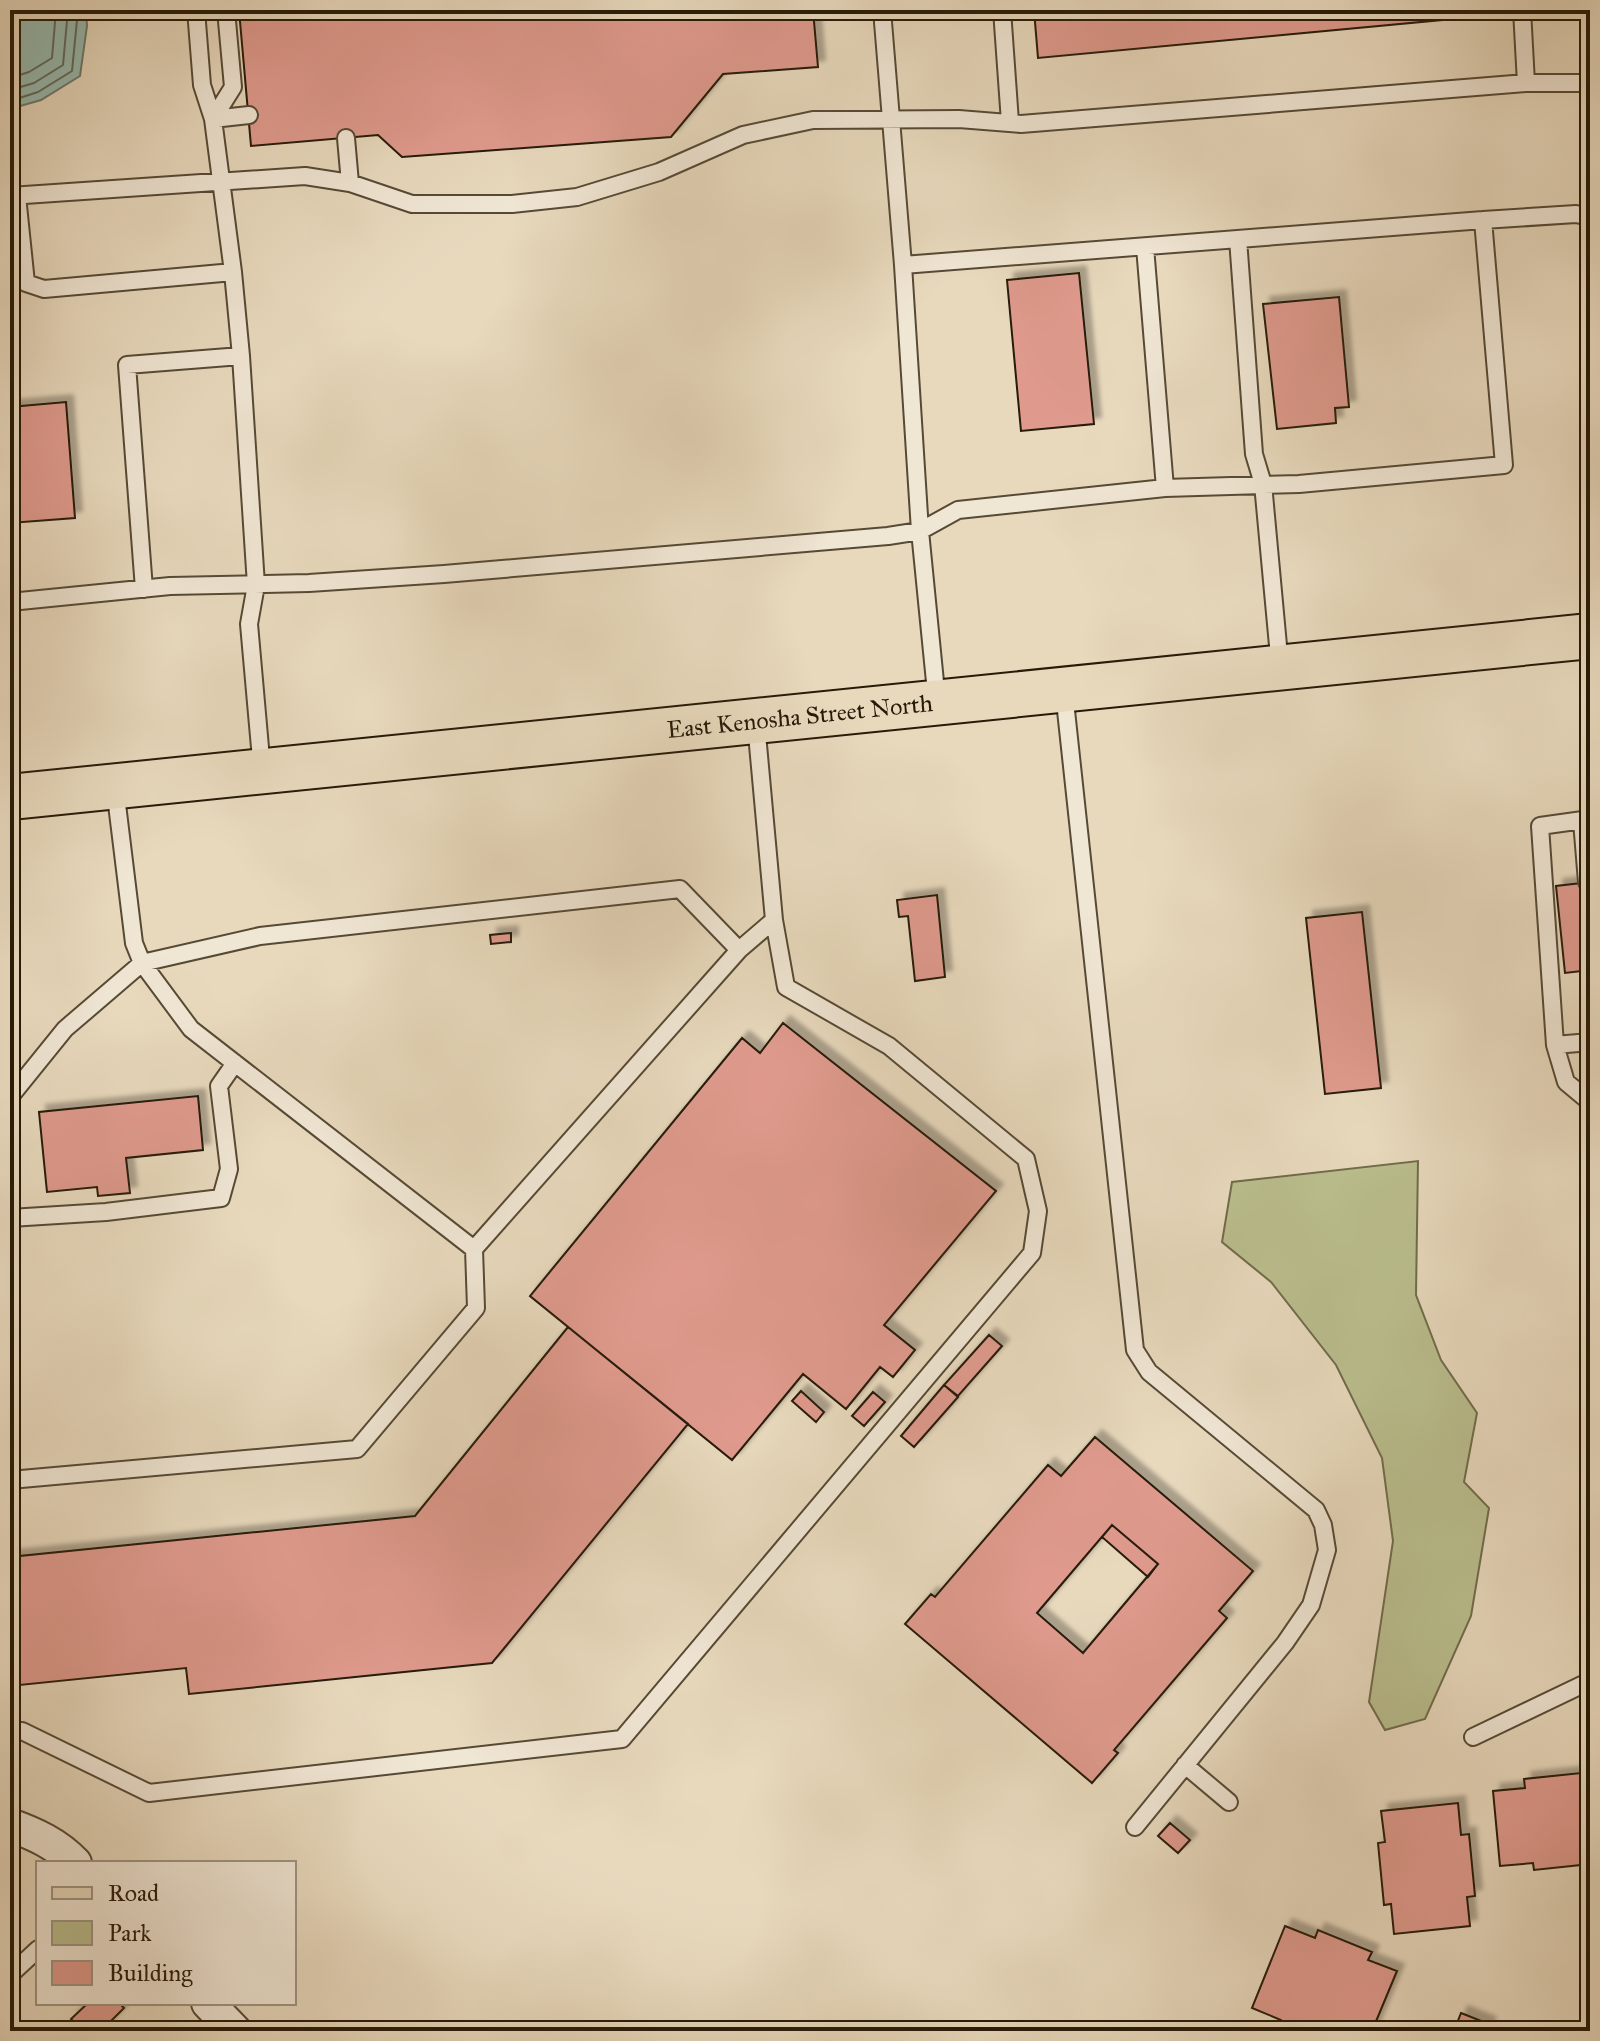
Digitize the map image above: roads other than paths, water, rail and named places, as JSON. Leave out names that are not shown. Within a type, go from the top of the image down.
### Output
[{"type":"main road","name":"East Kenosha Street North","points":[[10,797],[1590,636]]},
{"type":"street","points":[[10,1825],[35,1834],[73,1861]]},
{"type":"street","points":[[210,2005],[235,2031]]},
{"type":"lane","points":[[196,10],[202,85],[213,119],[241,356],[256,585],[249,624],[262,771]]},
{"type":"lane","points":[[213,119],[233,87],[226,10]]},
{"type":"lane","points":[[882,10],[920,531],[937,703]]},
{"type":"lane","points":[[1002,10],[1010,122]]},
{"type":"lane","points":[[1522,10],[1526,83]]},
{"type":"lane","points":[[233,272],[44,289],[26,283],[14,196],[305,176],[350,183],[412,204],[512,204],[564,198],[659,172],[743,135],[813,120],[1052,121],[1526,83],[1590,83]]},
{"type":"lane","points":[[213,119],[249,115]]},
{"type":"lane","points":[[346,138],[350,183]]},
{"type":"lane","points":[[903,265],[1483,220],[1576,214],[1590,217]]},
{"type":"lane","points":[[10,602],[170,586],[256,585],[563,565],[888,536],[920,531],[958,510],[1165,488],[1299,484],[1504,465],[1483,220]]},
{"type":"lane","points":[[1238,239],[1254,454],[1263,484],[1280,667]]},
{"type":"lane","points":[[1145,247],[1165,488]]},
{"type":"lane","points":[[144,589],[127,365],[241,356]]},
{"type":"lane","points":[[1064,690],[1135,1350],[1149,1372],[1316,1510],[1323,1525],[1327,1550],[1311,1605],[1285,1643],[1135,1827]]},
{"type":"lane","points":[[10,1732],[22,1731],[149,1793],[622,1739],[1032,1253],[1038,1211],[1026,1159],[889,1046],[786,987],[774,920],[755,721]]},
{"type":"lane","points":[[115,787],[134,943],[142,963],[191,1029],[474,1249]]},
{"type":"lane","points":[[1587,882],[1586,820],[1540,826],[1555,1045],[1566,1082],[1590,1102]]},
{"type":"lane","points":[[10,1097],[65,1029],[142,963],[260,936],[680,889],[739,950]]},
{"type":"lane","points":[[10,1480],[357,1449],[476,1308],[474,1249],[739,950],[774,920]]},
{"type":"lane","points":[[1555,1045],[1590,1042]]},
{"type":"lane","points":[[10,1218],[106,1212],[221,1198],[229,1169],[219,1086],[235,1063]]},
{"type":"lane","points":[[1473,1737],[1590,1681]]},
{"type":"lane","points":[[1185,1765],[1229,1802]]},
{"type":"lane","points":[[10,1975],[36,1951]]},
{"type":"water","points":[[10,10],[86,10],[87,26],[80,76],[41,100],[10,109]]}]
